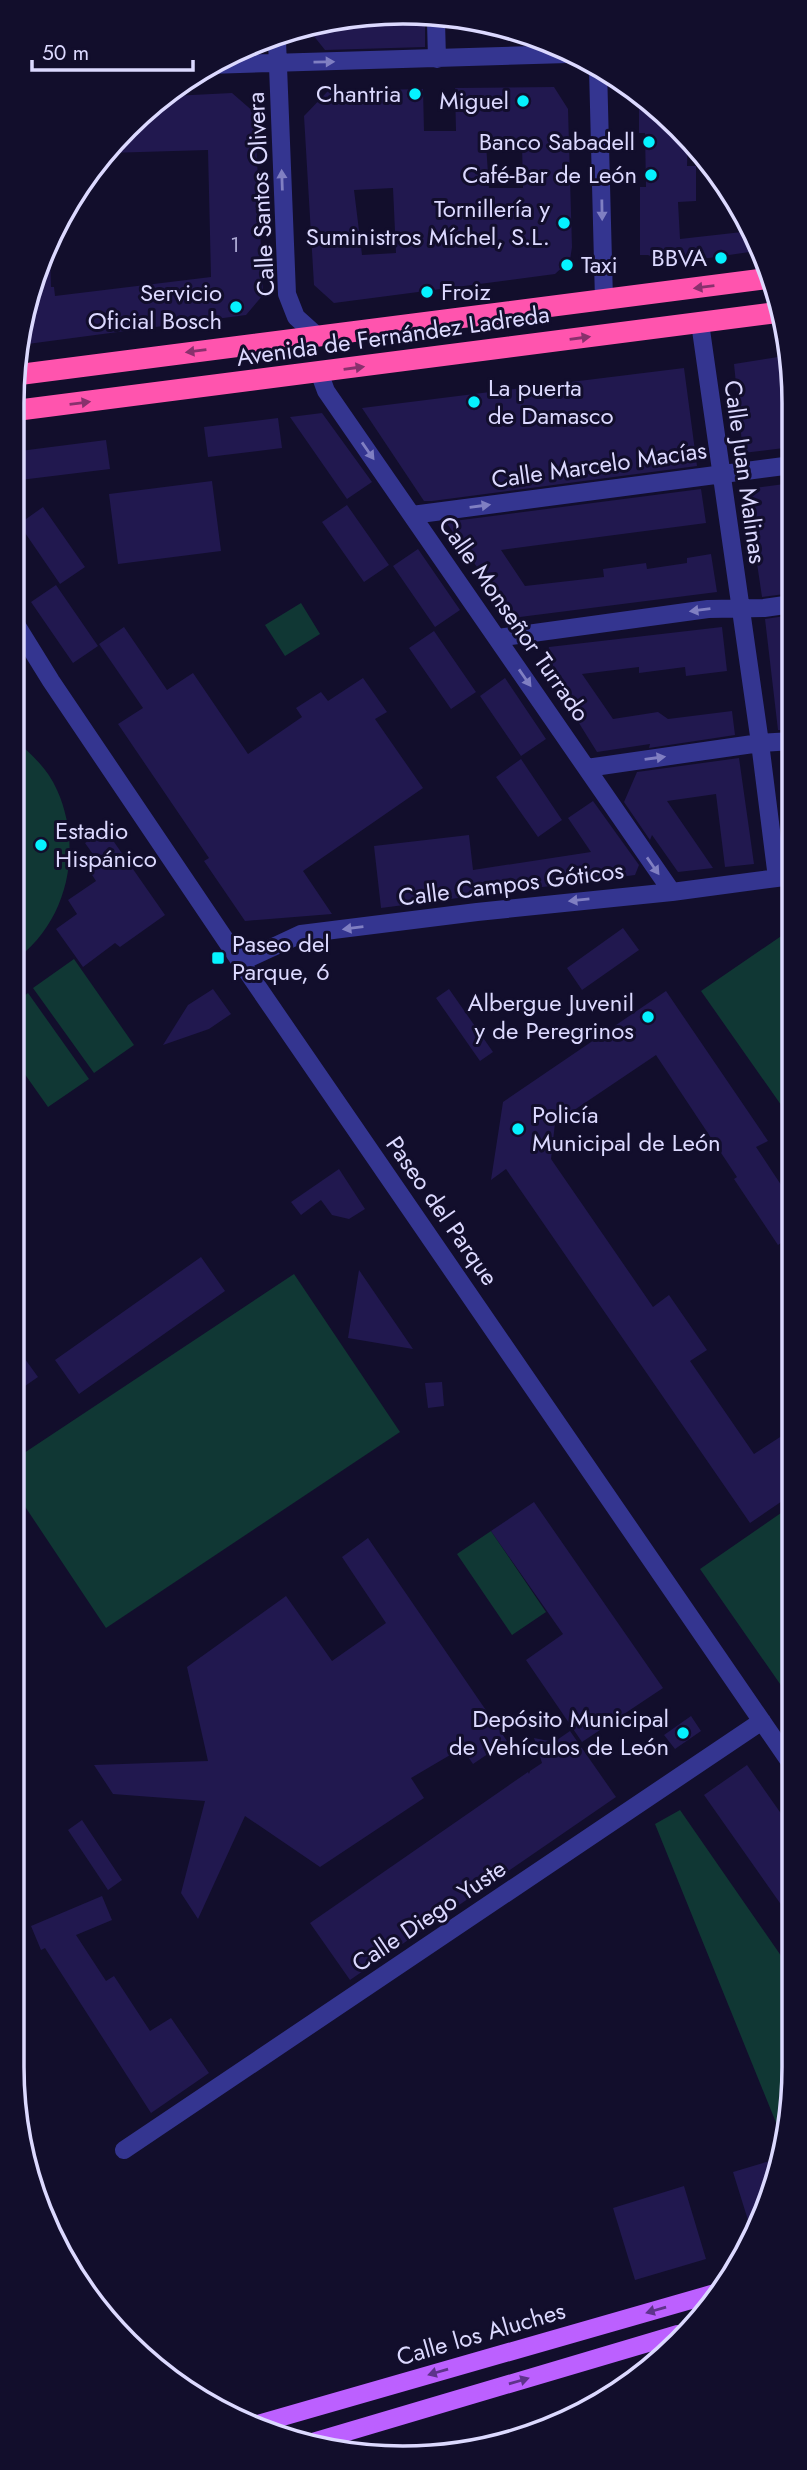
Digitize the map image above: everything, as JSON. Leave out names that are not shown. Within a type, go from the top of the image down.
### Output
[{"type":"highway","name":"Avenida de Fernández Ladreda","points":[[26,373],[761,279]]},
{"type":"highway","name":"Avenida de Fernández Ladreda","points":[[24,409],[772,314]]},
{"type":"main road","name":"Calle los Aluches","points":[[269,2421],[705,2296]]},
{"type":"main road","points":[[328,2438],[668,2337]]},
{"type":"street","points":[[436,26],[437,59]]},
{"type":"street","name":"Calle Santos Olivera","points":[[277,47],[287,294],[296,317],[316,335]]},
{"type":"street","points":[[236,64],[552,55]]},
{"type":"street","points":[[598,78],[604,300]]},
{"type":"street","name":"Calle Juan Malinas","points":[[700,323],[739,607],[782,866]]},
{"type":"street","name":"Calle Monseñor Turrado","points":[[319,372],[326,391],[672,892]]},
{"type":"street","name":"Calle Marcelo Macías","points":[[412,515],[782,466]]},
{"type":"street","points":[[497,638],[708,609],[782,605]]},
{"type":"street","name":"Paseo del Parque","points":[[24,637],[241,962],[654,1560],[782,1750]]},
{"type":"street","name":"Paseo del Parque","points":[[24,647],[51,681]]},
{"type":"street","points":[[587,768],[782,742]]},
{"type":"street","name":"Calle Campos Góticos","points":[[241,962],[301,934],[782,877]]},
{"type":"street","name":"Calle Diego Yuste","points":[[124,2150],[762,1721]]},
{"type":"green space","points":[[301,603],[320,634],[285,656],[265,625]]},
{"type":"green space","name":"Estadio Hispánico","points":[[24,748],[38,761],[57,790],[69,837],[69,861],[58,907],[24,952]]},
{"type":"green space","points":[[782,936],[782,1106],[701,991]]},
{"type":"green space","points":[[74,959],[134,1045],[94,1073],[33,988]]},
{"type":"green space","points":[[28,993],[89,1079],[48,1107],[24,1073],[24,996]]},
{"type":"green space","points":[[294,1274],[400,1432],[106,1628],[24,1505],[24,1453]]},
{"type":"green space","points":[[782,1512],[782,1687],[700,1569]]},
{"type":"green space","points":[[491,1531],[546,1612],[512,1635],[457,1554]]},
{"type":"green space","points":[[680,1810],[782,1957],[782,2091],[778,2125],[777,2125],[655,1824]]},
{"type":"building","points":[[379,25],[425,25],[425,47],[325,50],[313,35]]},
{"type":"building","points":[[554,87],[568,109],[572,247],[570,260],[555,274],[334,303],[314,285],[304,116],[328,91],[423,89],[424,131],[456,131],[455,88]],"holes":[[[486,144],[522,144],[523,188],[489,188]],[[393,188],[396,253],[362,255],[354,190]]]},
{"type":"building","points":[[232,93],[255,113],[263,295],[246,315],[30,344],[37,305],[50,266],[51,287],[54,287],[55,296],[211,277],[208,150],[120,153],[154,119],[183,95]]},
{"type":"building","points":[[639,107],[687,153],[687,166],[696,166],[696,201],[678,202],[680,239],[741,232],[751,252],[668,264],[648,255],[640,255],[640,187],[646,187],[645,133],[639,133]]},
{"type":"building","points":[[779,357],[782,448],[743,453],[734,364]]},
{"type":"building","points":[[684,368],[697,466],[432,501],[424,501],[362,408]]},
{"type":"building","points":[[322,413],[372,482],[347,499],[290,417]]},
{"type":"building","points":[[278,418],[282,448],[208,457],[204,427]]},
{"type":"building","points":[[106,440],[110,469],[24,480],[24,450]]},
{"type":"building","points":[[212,481],[221,551],[118,564],[109,494]]},
{"type":"building","points":[[782,484],[782,594],[762,597],[746,489]]},
{"type":"building","points":[[701,489],[706,523],[501,550],[525,586],[604,577],[603,569],[646,563],[647,569],[687,563],[687,558],[711,554],[717,592],[512,618],[446,522]]},
{"type":"building","points":[[347,505],[389,565],[364,582],[322,522]]},
{"type":"building","points":[[43,507],[85,567],[60,584],[24,531],[24,520]]},
{"type":"building","points":[[418,549],[460,610],[435,627],[393,566]]},
{"type":"building","points":[[56,585],[98,646],[73,663],[31,602]]},
{"type":"building","points":[[782,616],[782,730],[778,730],[765,619]]},
{"type":"building","points":[[124,627],[167,690],[193,673],[248,754],[302,717],[296,708],[321,692],[328,701],[363,678],[387,712],[375,719],[423,788],[303,871],[332,914],[245,921],[204,861],[209,858],[118,724],[143,708],[99,644]]},
{"type":"building","points":[[722,627],[727,671],[686,676],[685,667],[639,673],[639,667],[582,674],[613,719],[658,712],[668,719],[732,711],[735,735],[649,748],[650,744],[597,752],[544,667],[549,647]]},
{"type":"building","points":[[434,631],[476,692],[451,709],[409,648]]},
{"type":"building","points":[[505,678],[546,739],[521,756],[480,696]]},
{"type":"building","points":[[739,758],[754,864],[725,867],[716,794],[667,801],[713,868],[678,872],[652,835],[650,840],[624,802],[637,772]]},
{"type":"building","points":[[521,759],[562,820],[538,837],[496,777]]},
{"type":"building","points":[[593,801],[639,865],[635,875],[381,908],[374,846],[469,835],[473,870],[591,852],[568,818]]},
{"type":"building","points":[[105,829],[165,915],[120,947],[115,943],[83,967],[56,929],[77,914],[68,900],[96,881],[85,864],[95,857],[85,843]]},
{"type":"building","points":[[623,928],[639,950],[582,990],[567,968]]},
{"type":"building","points":[[213,989],[231,1014],[209,1029],[163,1045],[188,1005]]},
{"type":"building","points":[[449,989],[493,1052],[480,1061],[436,998]]},
{"type":"building","points":[[666,991],[768,1141],[756,1147],[782,1186],[782,1242],[778,1245],[734,1179],[737,1177],[656,1055],[555,1123],[551,1159],[653,1307],[669,1295],[707,1350],[690,1361],[754,1454],[782,1436],[782,1501],[750,1523],[506,1169],[491,1180],[503,1102]]},
{"type":"building","points":[[339,1169],[365,1209],[349,1219],[332,1215],[321,1200],[301,1215],[291,1202]]},
{"type":"building","points":[[201,1257],[225,1291],[79,1394],[55,1360]]},
{"type":"building","points":[[359,1270],[413,1349],[348,1338]]},
{"type":"building","points":[[24,1358],[38,1377],[24,1387]]},
{"type":"building","points":[[442,1382],[444,1406],[428,1408],[425,1383]]},
{"type":"building","points":[[534,1502],[663,1688],[582,1742],[526,1660],[563,1634],[491,1531]]},
{"type":"building","points":[[368,1538],[507,1741],[473,1764],[462,1748],[411,1778],[424,1798],[320,1867],[245,1816],[198,1919],[181,1893],[205,1801],[113,1794],[94,1765],[208,1761],[187,1667],[286,1596],[332,1661],[386,1623],[342,1557]]},
{"type":"building","name":"Depósito Municipal de Vehículos de León","points":[[691,1716],[701,1731],[675,1749],[664,1735]]},
{"type":"building","points":[[570,1731],[616,1797],[350,1980],[310,1923],[528,1772],[529,1774],[542,1763],[534,1738],[554,1742]]},
{"type":"building","points":[[747,1765],[782,1815],[782,1906],[704,1795]]},
{"type":"building","points":[[82,1820],[122,1880],[108,1890],[68,1830]]},
{"type":"building","points":[[102,1896],[112,1920],[76,1935],[106,1981],[114,1976],[150,2031],[171,2018],[209,2073],[151,2113],[45,1948],[41,1950],[31,1926]]},
{"type":"building","points":[[771,2161],[749,2223],[733,2172]]},
{"type":"building","points":[[684,2186],[706,2259],[635,2280],[613,2208]]},
{"type":"place","name":"Chantria","points":[[415,94]]},
{"type":"place","name":"Miguel","points":[[523,101]]},
{"type":"place","name":"Banco Sabadell","points":[[649,142]]},
{"type":"place","name":"Café-Bar de León","points":[[651,175]]},
{"type":"place","name":"Tornillería y Suministros Míchel, S.L.","points":[[564,223]]},
{"type":"place","name":"BBVA","points":[[721,258]]},
{"type":"place","name":"Taxi","points":[[567,265]]},
{"type":"place","name":"Froiz","points":[[427,292]]},
{"type":"place","name":"Servicio Oficial Bosch","points":[[236,307]]},
{"type":"place","name":"La puerta de Damasco","points":[[474,402]]},
{"type":"place","name":"Estadio Hispánico","points":[[41,845]]},
{"type":"place","name":"Paseo del Parque, 6","points":[[218,958]]},
{"type":"place","name":"Albergue Juvenil y de Peregrinos","points":[[648,1017]]},
{"type":"place","name":"Policía Municipal de León","points":[[518,1129]]},
{"type":"place","name":"Depósito Municipal de Vehículos de León","points":[[683,1733]]}]
